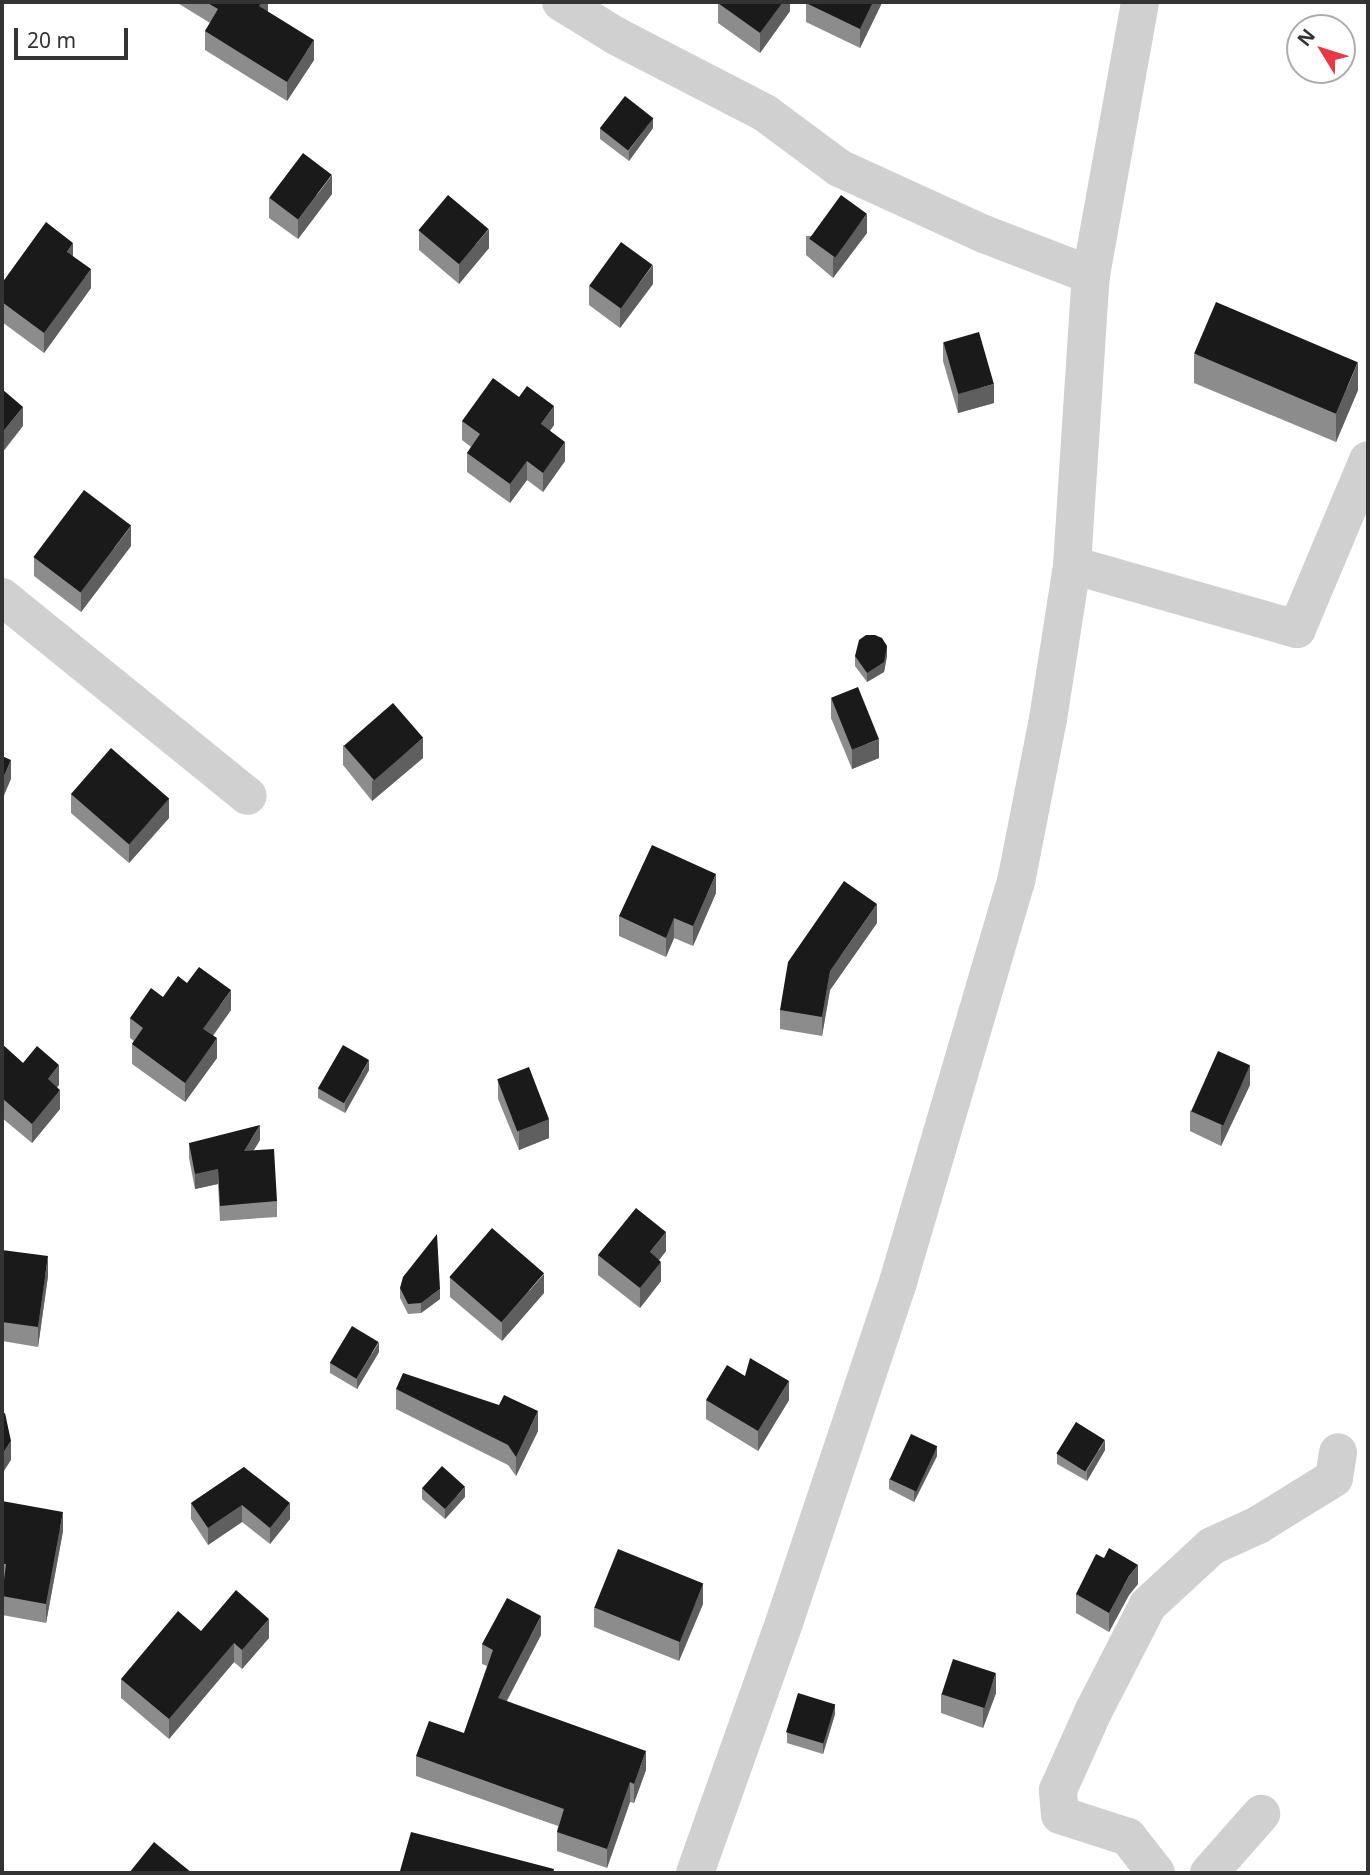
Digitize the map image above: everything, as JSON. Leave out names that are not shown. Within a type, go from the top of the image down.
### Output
[{"type":"street","points":[[561,2],[616,36],[765,113],[839,168],[984,234],[1091,275]]},
{"type":"street","points":[[695,1873],[785,1623],[898,1282],[1016,881],[1048,719],[1072,565],[1091,275],[1140,2]]},
{"type":"street","points":[[1072,565],[1297,629],[1368,460]]},
{"type":"street","points":[[2,597],[248,796]]},
{"type":"street","points":[[1156,1873],[1128,1837],[1060,1815],[1058,1790],[1094,1710],[1148,1605],[1212,1546],[1258,1525],[1334,1478],[1338,1452]]},
{"type":"street","points":[[1209,1873],[1261,1814]]},
{"type":"building","points":[[206,2],[262,2],[259,6],[314,40],[287,82],[205,31],[218,9]]},
{"type":"building","points":[[783,2],[760,33],[718,3]]},
{"type":"building","points":[[807,2],[873,2],[860,29]]},
{"type":"building","points":[[625,96],[653,118],[628,150],[600,128]]},
{"type":"building","points":[[303,153],[332,175],[298,219],[269,198]]},
{"type":"building","points":[[448,195],[489,229],[459,264],[418,230]]},
{"type":"building","points":[[841,195],[867,214],[835,257],[809,239]]},
{"type":"building","points":[[46,222],[73,243],[67,252],[91,269],[44,333],[2,302],[2,283]]},
{"type":"building","points":[[621,242],[653,265],[621,309],[589,286]]},
{"type":"building","points":[[1216,302],[1358,362],[1336,414],[1194,354]]},
{"type":"building","points":[[979,332],[994,384],[958,394],[943,342]]},
{"type":"building","points":[[493,378],[519,397],[527,386],[554,406],[541,424],[565,442],[543,473],[527,461],[510,484],[467,453],[480,434],[462,421]]},
{"type":"building","points":[[2,389],[23,407],[2,433]]},
{"type":"building","points":[[84,490],[131,526],[81,593],[33,557]]},
{"type":"building","points":[[866,635],[882,638],[887,646],[884,662],[867,673],[855,656],[859,640]]},
{"type":"building","points":[[858,687],[879,739],[852,750],[831,698]]},
{"type":"building","points":[[393,703],[423,738],[374,780],[344,746]]},
{"type":"building","points":[[111,748],[169,799],[129,845],[71,794]]},
{"type":"building","points":[[2,756],[11,760],[2,781]]},
{"type":"building","points":[[652,845],[716,874],[693,926],[674,918],[666,938],[619,916]]},
{"type":"building","points":[[844,881],[877,904],[830,971],[822,1017],[780,1010],[788,962]]},
{"type":"building","points":[[199,967],[231,990],[203,1029],[217,1038],[185,1083],[132,1044],[143,1028],[130,1018],[151,988],[163,997],[178,976],[187,983]]},
{"type":"building","points":[[2,1044],[23,1063],[37,1046],[59,1065],[48,1079],[60,1090],[32,1124],[2,1098]]},
{"type":"building","points":[[343,1045],[369,1060],[344,1103],[318,1088]]},
{"type":"building","points":[[1218,1051],[1250,1065],[1223,1126],[1191,1111]]},
{"type":"building","points":[[529,1067],[549,1119],[517,1131],[497,1079]]},
{"type":"building","points":[[260,1125],[244,1151],[274,1149],[277,1201],[220,1206],[218,1169],[195,1174],[189,1143]]},
{"type":"building","points":[[636,1208],[666,1232],[650,1252],[661,1262],[640,1288],[598,1255]]},
{"type":"building","points":[[492,1228],[544,1273],[501,1322],[449,1277]]},
{"type":"building","points":[[437,1234],[440,1289],[421,1303],[408,1304],[400,1288],[403,1277]]},
{"type":"building","points":[[2,1250],[48,1256],[38,1327],[2,1322]]},
{"type":"building","points":[[352,1326],[379,1342],[356,1379],[330,1363]]},
{"type":"building","points":[[750,1358],[789,1381],[758,1431],[706,1400],[727,1365],[745,1376]]},
{"type":"building","points":[[403,1373],[499,1405],[504,1395],[538,1411],[516,1457],[508,1445],[396,1389]]},
{"type":"building","points":[[5,1413],[11,1441],[2,1455],[2,1414]]},
{"type":"building","points":[[1076,1422],[1105,1440],[1085,1471],[1056,1453]]},
{"type":"building","points":[[911,1434],[937,1446],[916,1492],[890,1479]]},
{"type":"building","points":[[442,1466],[465,1487],[445,1509],[422,1488]]},
{"type":"building","points":[[244,1467],[290,1503],[270,1528],[242,1505],[208,1528],[191,1503]]},
{"type":"building","points":[[2,1501],[63,1512],[46,1604],[2,1596],[6,1564],[2,1564]]},
{"type":"building","points":[[1109,1548],[1138,1565],[1109,1613],[1076,1594],[1096,1554],[1104,1558]]},
{"type":"building","points":[[618,1549],[703,1583],[680,1642],[594,1607]]},
{"type":"building","points":[[236,1590],[269,1619],[242,1650],[234,1643],[169,1719],[121,1679],[178,1611],[201,1631]]},
{"type":"building","points":[[507,1598],[541,1616],[498,1698],[646,1751],[634,1784],[630,1782],[607,1849],[557,1832],[564,1809],[416,1756],[429,1721],[464,1733],[493,1650],[482,1644]]},
{"type":"building","points":[[953,1659],[996,1673],[984,1708],[942,1694]]},
{"type":"building","points":[[798,1693],[835,1704],[823,1744],[786,1732]]},
{"type":"building","points":[[411,1832],[554,1869],[553,1873],[400,1871]]},
{"type":"building","points":[[154,1842],[192,1873],[129,1873]]}]
